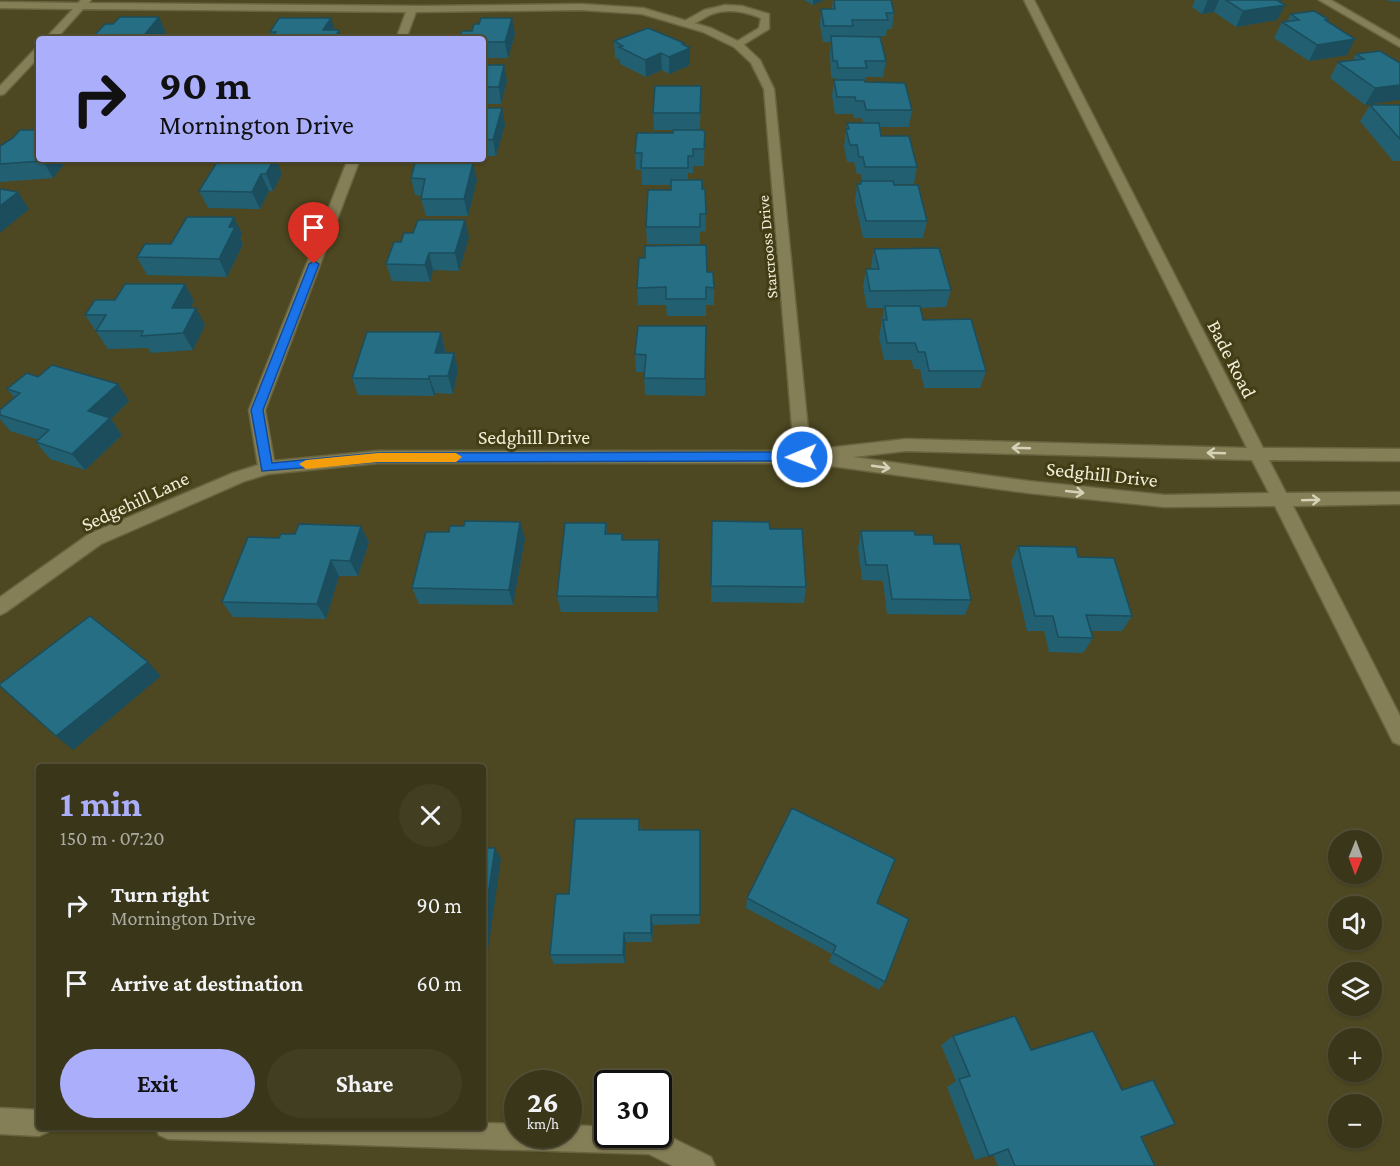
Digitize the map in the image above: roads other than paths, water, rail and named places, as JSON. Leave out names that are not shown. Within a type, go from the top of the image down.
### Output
[{"type":"street","name":"Bade Road","points":[[1029,0],[1400,736]]},
{"type":"street","points":[[1324,0],[1400,44]]},
{"type":"street","points":[[0,5],[84,2],[412,9],[581,7],[643,11],[707,30],[738,45],[764,29],[766,16],[739,7],[714,8],[686,23]]},
{"type":"street","points":[[53,36],[84,2]]},
{"type":"street","points":[[402,36],[412,9]]},
{"type":"street","name":"Starcrooss Drive","points":[[738,45],[756,62],[769,89],[802,457]]},
{"type":"street","points":[[0,92],[36,54]]},
{"type":"street","points":[[267,468],[257,410],[353,162]]},
{"type":"street","name":"Sedghill Drive","points":[[267,468],[378,457],[802,457],[906,445],[1256,454],[1400,455]]},
{"type":"street","name":"Sedghill Drive","points":[[802,457],[1028,487],[1153,500],[1280,501],[1400,498]]},
{"type":"street","name":"Sedgehill Lane","points":[[0,607],[95,539],[239,477],[267,468]]},
{"type":"street","points":[[0,1121],[36,1122]]},
{"type":"street","points":[[297,1130],[650,1141],[702,1166]]}]
